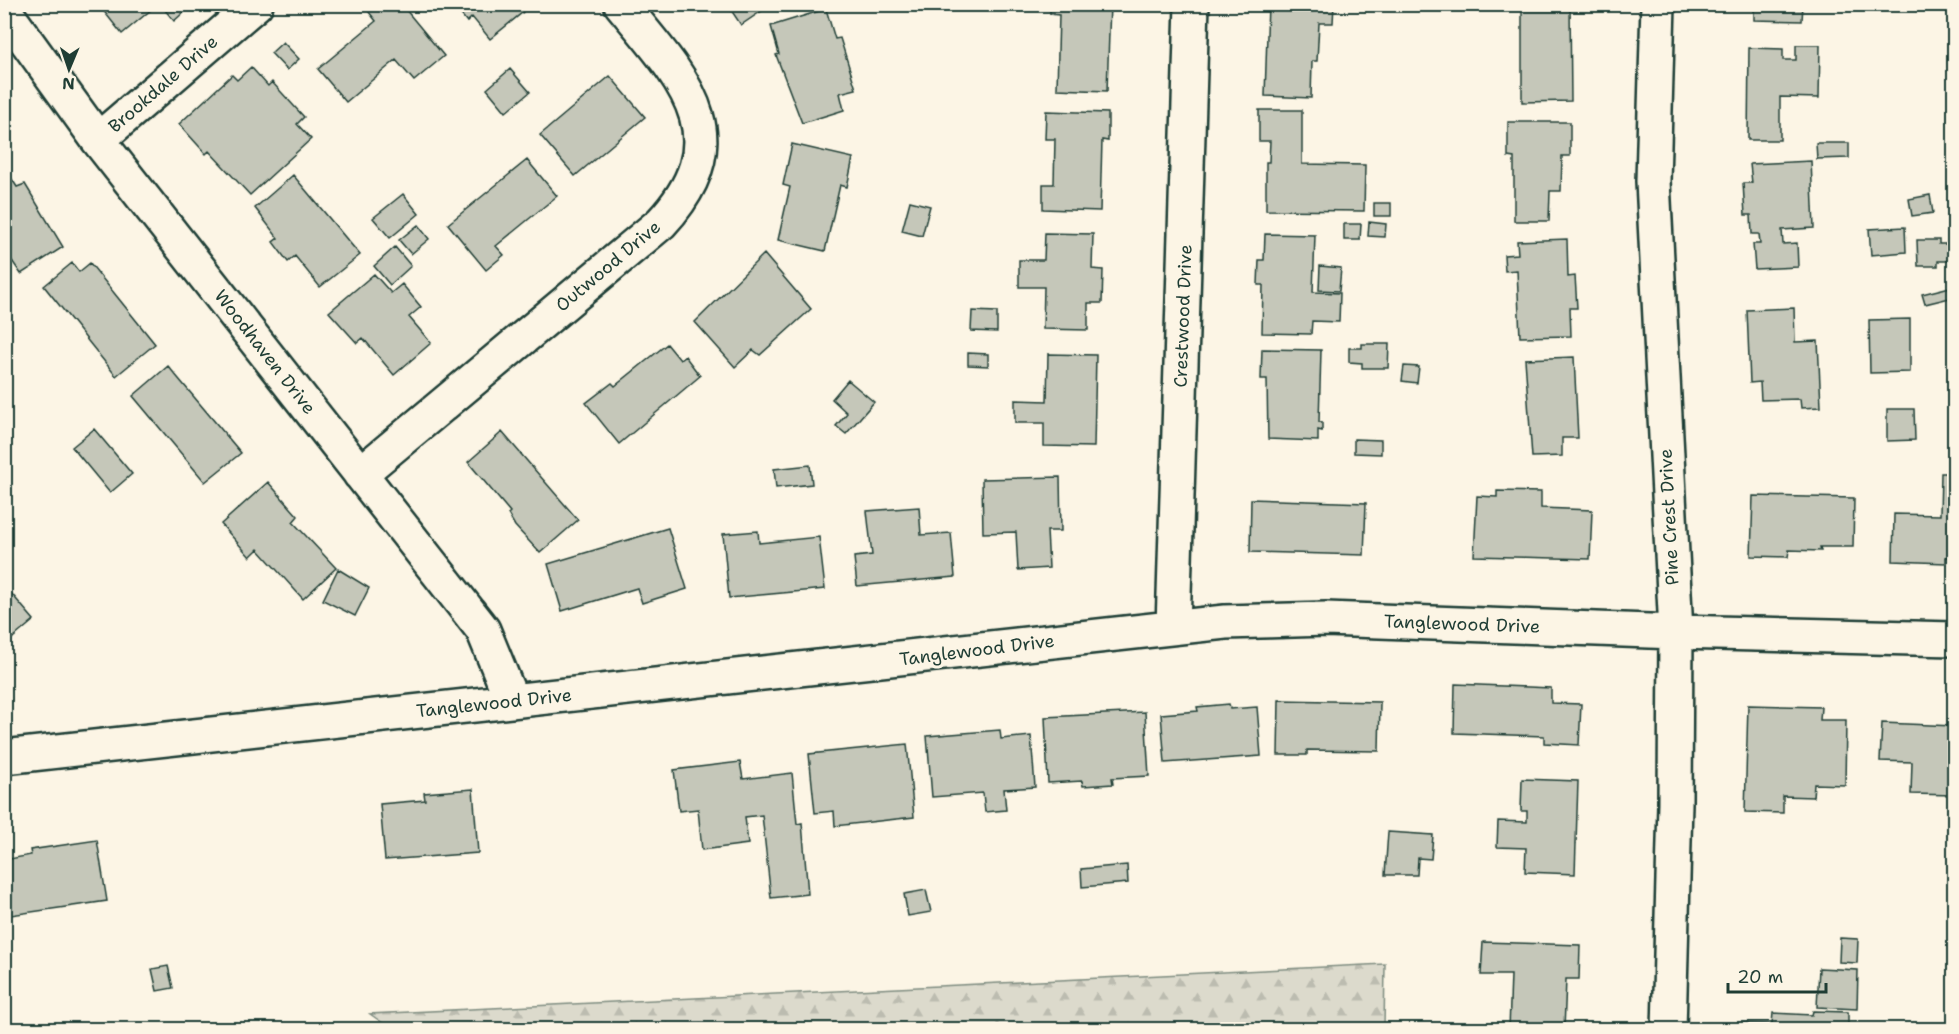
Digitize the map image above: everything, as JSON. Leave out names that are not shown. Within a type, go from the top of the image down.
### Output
[{"type":"street","name":"Brookdale Drive","points":[[98,141],[256,4]]},
{"type":"street","name":"Outwood Drive","points":[[360,474],[661,223],[679,203],[696,172],[700,136],[693,101],[675,70],[621,4]]},
{"type":"street","name":"Crestwood Drive","points":[[1173,627],[1192,4]]},
{"type":"street","name":"Pine Crest Drive","points":[[1658,4],[1653,181],[1676,632],[1675,802],[1669,1029]]},
{"type":"street","name":"Woodhaven Drive","points":[[4,10],[98,141],[483,630],[512,701]]},
{"type":"street","name":"Tanglewood Drive","points":[[4,757],[1173,627],[1236,622],[1326,619],[1676,632],[1954,639]]},
{"type":"green space","points":[[1385,964],[1384,1029],[393,1030],[370,1014]]},
{"type":"building","points":[[98,4],[158,4],[122,34]]},
{"type":"building","points":[[160,4],[193,4],[174,21]]},
{"type":"building","points":[[369,4],[401,4],[444,56],[414,81],[396,60],[346,102],[318,69],[376,21],[365,7]]},
{"type":"building","points":[[453,4],[517,4],[523,12],[490,39],[472,17],[467,22]]},
{"type":"building","points":[[727,4],[772,4],[741,25]]},
{"type":"building","points":[[1050,4],[1110,4],[1107,91],[1057,89],[1059,15],[1050,14]]},
{"type":"building","points":[[1268,4],[1334,4],[1333,23],[1319,23],[1317,61],[1312,61],[1311,98],[1265,96]]},
{"type":"building","points":[[1522,4],[1570,4],[1571,101],[1522,102]]},
{"type":"building","points":[[1754,4],[1803,4],[1802,21],[1754,20]]},
{"type":"building","points":[[826,9],[835,39],[840,38],[856,89],[840,93],[844,110],[802,123],[776,55],[779,54],[771,26]]},
{"type":"building","points":[[283,42],[299,59],[287,70],[271,53]]},
{"type":"building","points":[[1796,45],[1820,45],[1819,98],[1780,97],[1780,140],[1748,140],[1749,48],[1783,49],[1783,60],[1796,60]]},
{"type":"building","points":[[251,67],[268,86],[272,82],[304,117],[297,124],[311,139],[250,195],[209,151],[206,154],[179,124],[232,75],[237,80]]},
{"type":"building","points":[[510,69],[530,92],[506,112],[487,89]]},
{"type":"building","points":[[610,76],[645,117],[575,176],[540,135]]},
{"type":"building","points":[[1259,110],[1302,110],[1302,164],[1365,165],[1364,211],[1266,210],[1266,162],[1269,162],[1270,141],[1259,141]]},
{"type":"building","points":[[1046,111],[1108,113],[1108,141],[1102,140],[1100,211],[1043,209],[1043,184],[1054,184],[1055,139],[1045,139]]},
{"type":"building","points":[[1508,122],[1570,122],[1570,156],[1562,156],[1561,191],[1550,191],[1549,221],[1514,221],[1514,158],[1508,157]]},
{"type":"building","points":[[1816,143],[1849,143],[1849,158],[1817,159]]},
{"type":"building","points":[[792,144],[853,158],[847,187],[840,185],[825,251],[778,240],[790,187],[783,185]]},
{"type":"building","points":[[527,160],[557,196],[496,246],[504,255],[486,270],[448,224]]},
{"type":"building","points":[[1811,161],[1814,228],[1782,230],[1783,244],[1797,243],[1798,267],[1755,269],[1753,244],[1760,244],[1759,234],[1752,234],[1751,215],[1745,215],[1743,183],[1752,183],[1750,164]]},
{"type":"building","points":[[6,170],[17,187],[25,184],[63,247],[21,274],[4,249]]},
{"type":"building","points":[[293,175],[360,255],[320,287],[295,256],[288,262],[273,242],[278,238],[255,208]]},
{"type":"building","points":[[403,194],[419,214],[390,238],[373,218]]},
{"type":"building","points":[[1930,195],[1933,213],[1912,216],[1909,199]]},
{"type":"building","points":[[910,201],[930,206],[922,236],[902,231]]},
{"type":"building","points":[[1374,203],[1391,203],[1391,216],[1374,216]]},
{"type":"building","points":[[1369,222],[1386,224],[1385,237],[1368,236]]},
{"type":"building","points":[[1344,224],[1361,224],[1360,240],[1344,240]]},
{"type":"building","points":[[418,225],[429,239],[411,254],[399,240]]},
{"type":"building","points":[[1905,227],[1906,252],[1871,255],[1869,229]]},
{"type":"building","points":[[1045,233],[1093,234],[1092,269],[1103,270],[1102,303],[1088,303],[1088,330],[1043,329],[1044,287],[1019,287],[1019,260],[1044,260]]},
{"type":"building","points":[[1265,234],[1315,235],[1313,292],[1340,293],[1339,322],[1312,321],[1311,334],[1262,333],[1263,285],[1258,285],[1259,260],[1264,260]]},
{"type":"building","points":[[1567,239],[1568,277],[1575,276],[1577,308],[1570,308],[1571,336],[1520,337],[1517,270],[1505,271],[1504,255],[1518,254],[1517,241]]},
{"type":"building","points":[[1917,240],[1939,240],[1939,244],[1954,244],[1954,261],[1938,261],[1938,266],[1918,266]]},
{"type":"building","points":[[395,247],[411,266],[390,285],[374,266]]},
{"type":"building","points":[[764,254],[811,309],[760,355],[753,350],[735,367],[695,322]]},
{"type":"building","points":[[72,263],[79,272],[90,263],[155,344],[116,376],[44,286]]},
{"type":"building","points":[[1320,266],[1341,268],[1339,291],[1319,290]]},
{"type":"building","points":[[374,274],[391,293],[402,284],[421,307],[409,317],[431,343],[394,375],[363,338],[357,343],[329,312]]},
{"type":"building","points":[[1954,286],[1954,297],[1925,304],[1922,294]]},
{"type":"building","points":[[1794,308],[1795,342],[1818,341],[1821,407],[1801,408],[1800,399],[1761,400],[1760,382],[1750,383],[1747,310]]},
{"type":"building","points":[[972,311],[997,312],[997,332],[971,331]]},
{"type":"building","points":[[1910,319],[1910,372],[1870,373],[1869,320]]},
{"type":"building","points":[[667,344],[680,360],[685,356],[700,376],[619,444],[586,403],[612,383],[615,386]]},
{"type":"building","points":[[1362,344],[1389,344],[1388,368],[1362,368],[1362,363],[1349,362],[1349,348],[1362,348]]},
{"type":"building","points":[[1262,349],[1321,350],[1319,422],[1322,422],[1322,431],[1318,430],[1318,441],[1268,439],[1267,379],[1261,379]]},
{"type":"building","points":[[968,353],[988,354],[988,366],[968,365]]},
{"type":"building","points":[[1048,354],[1096,355],[1094,447],[1044,446],[1044,423],[1015,423],[1015,400],[1047,401]]},
{"type":"building","points":[[1574,357],[1578,438],[1562,438],[1562,456],[1532,457],[1525,359]]},
{"type":"building","points":[[168,366],[241,453],[205,482],[133,396]]},
{"type":"building","points":[[1404,366],[1419,367],[1417,383],[1402,381]]},
{"type":"building","points":[[848,380],[874,402],[846,434],[836,426],[847,413],[832,399]]},
{"type":"building","points":[[1887,409],[1914,409],[1915,440],[1887,441]]},
{"type":"building","points":[[94,429],[132,474],[110,493],[72,447]]},
{"type":"building","points":[[502,432],[578,520],[540,553],[515,526],[508,514],[510,512],[468,462]]},
{"type":"building","points":[[1354,439],[1381,440],[1381,454],[1354,453]]},
{"type":"building","points":[[810,465],[812,484],[776,488],[774,469]]},
{"type":"building","points":[[1941,473],[1954,473],[1954,557],[1946,557],[1946,563],[1893,561],[1894,514],[1940,515]]},
{"type":"building","points":[[1060,477],[1061,531],[1047,531],[1049,568],[1018,570],[1016,532],[983,533],[982,479]]},
{"type":"building","points":[[268,482],[298,516],[293,522],[336,568],[303,599],[258,549],[250,557],[221,524]]},
{"type":"building","points":[[1497,491],[1541,492],[1541,508],[1592,510],[1590,559],[1474,556],[1477,496],[1497,497]]},
{"type":"building","points":[[1753,496],[1854,498],[1853,547],[1820,547],[1821,551],[1789,550],[1788,557],[1751,556]]},
{"type":"building","points":[[1251,499],[1366,503],[1364,555],[1250,552]]},
{"type":"building","points":[[919,507],[921,535],[951,533],[955,577],[857,586],[854,557],[872,555],[867,511]]},
{"type":"building","points":[[668,528],[687,589],[642,603],[637,588],[562,611],[548,564]]},
{"type":"building","points":[[758,531],[759,543],[819,537],[825,589],[729,598],[723,534]]},
{"type":"building","points":[[338,569],[369,588],[355,616],[323,600]]},
{"type":"building","points":[[4,585],[34,620],[7,643],[4,639]]},
{"type":"building","points":[[1455,684],[1551,688],[1551,703],[1581,704],[1579,745],[1544,743],[1544,736],[1454,733]]},
{"type":"building","points":[[1279,700],[1380,702],[1379,751],[1307,750],[1307,755],[1278,755]]},
{"type":"building","points":[[1229,704],[1230,709],[1257,707],[1261,756],[1165,763],[1161,714],[1198,711],[1197,707]]},
{"type":"building","points":[[1748,705],[1821,707],[1820,720],[1846,720],[1845,785],[1814,784],[1813,797],[1783,796],[1783,813],[1745,812]]},
{"type":"building","points":[[1145,712],[1149,776],[1112,778],[1113,784],[1083,786],[1082,781],[1048,783],[1045,717]]},
{"type":"building","points":[[1882,723],[1954,726],[1954,795],[1911,794],[1912,762],[1880,761]]},
{"type":"building","points":[[1000,730],[1001,739],[1031,736],[1035,787],[1004,789],[1006,810],[985,812],[983,793],[932,797],[927,736]]},
{"type":"building","points":[[907,744],[914,817],[835,826],[834,811],[815,813],[809,754]]},
{"type":"building","points":[[740,762],[743,779],[792,773],[797,824],[802,823],[808,894],[771,898],[762,815],[745,817],[748,844],[702,850],[698,809],[679,811],[674,770]]},
{"type":"building","points":[[1522,779],[1578,781],[1575,874],[1525,872],[1526,848],[1497,847],[1498,821],[1527,822],[1527,811],[1521,811]]},
{"type":"building","points":[[473,789],[478,853],[385,860],[380,804],[425,800],[424,793]]},
{"type":"building","points":[[1388,832],[1433,835],[1431,859],[1418,858],[1417,875],[1385,875]]},
{"type":"building","points":[[97,840],[107,901],[4,916],[4,860],[31,855],[30,850]]},
{"type":"building","points":[[1127,865],[1128,883],[1082,887],[1081,869]]},
{"type":"building","points":[[926,890],[931,912],[908,916],[904,894]]},
{"type":"building","points":[[1840,938],[1858,939],[1857,963],[1839,962]]},
{"type":"building","points":[[1483,942],[1580,945],[1579,979],[1566,979],[1564,1030],[1509,1030],[1511,975],[1481,975]]},
{"type":"building","points":[[168,966],[173,988],[157,991],[152,969]]},
{"type":"building","points":[[1819,968],[1858,970],[1857,1009],[1817,1007]]},
{"type":"building","points":[[1813,1011],[1848,1012],[1848,1030],[1742,1030],[1742,1023],[1772,1024],[1773,1013],[1812,1015]]}]
